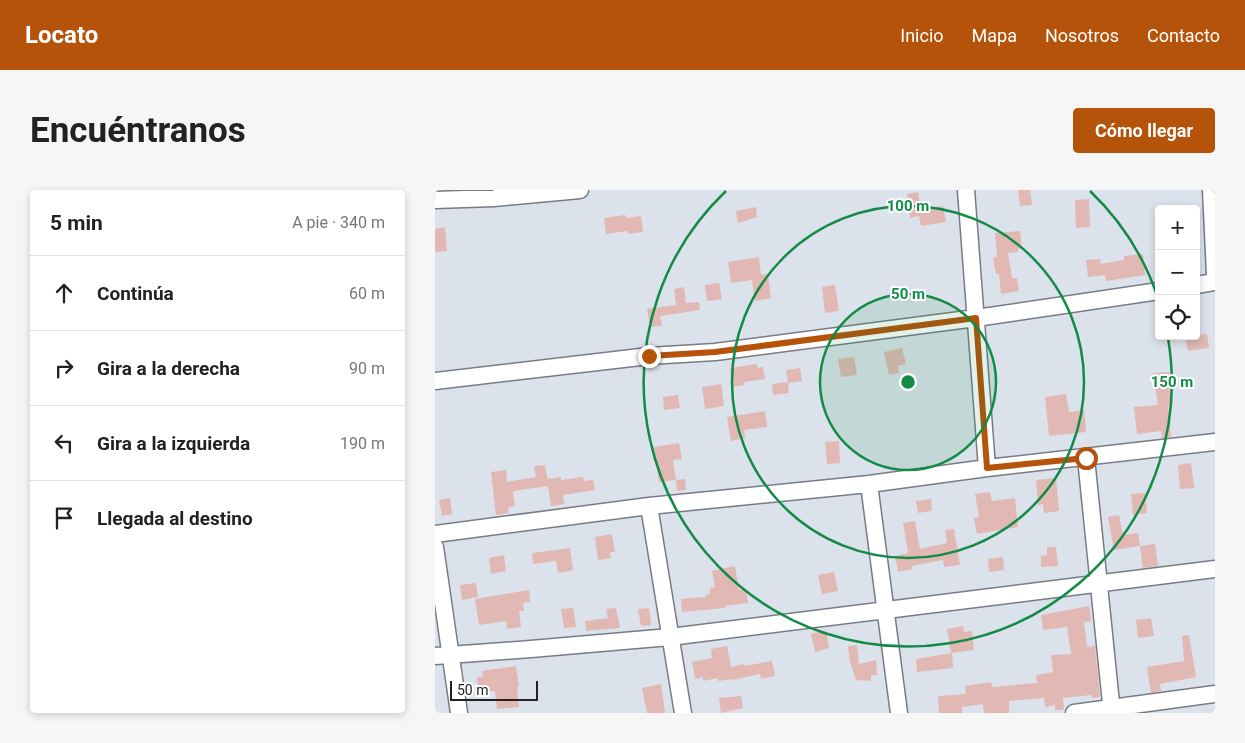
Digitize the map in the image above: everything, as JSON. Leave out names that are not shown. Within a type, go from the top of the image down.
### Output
[{"type":"street","points":[[435,200],[494,198],[580,190]]},
{"type":"street","points":[[966,190],[987,468]]},
{"type":"street","points":[[1211,190],[1215,274]]},
{"type":"street","points":[[1200,284],[1215,282]]},
{"type":"street","points":[[435,380],[649,356],[715,352],[976,318],[1155,292]]},
{"type":"street","points":[[435,534],[649,506],[869,484],[987,468],[1215,442]]},
{"type":"street","points":[[1086,458],[1112,711]]},
{"type":"street","points":[[869,484],[899,713]]},
{"type":"street","points":[[649,506],[683,713]]},
{"type":"street","points":[[435,546],[443,655],[459,713]]},
{"type":"street","points":[[443,655],[670,637],[1215,569]]},
{"type":"street","points":[[1073,713],[1112,711],[1215,694]]},
{"type":"building","points":[[1018,190],[1030,190],[1032,205],[1020,206]]},
{"type":"building","points":[[918,192],[921,209],[943,206],[946,222],[921,226],[919,216],[910,218],[907,194]]},
{"type":"building","points":[[1089,199],[1090,227],[1076,228],[1075,200]]},
{"type":"building","points":[[756,207],[757,217],[738,223],[736,211]]},
{"type":"building","points":[[625,215],[626,218],[641,216],[643,232],[628,234],[627,231],[606,234],[604,218]]},
{"type":"building","points":[[445,227],[447,251],[435,252],[435,229]]},
{"type":"building","points":[[1020,231],[1022,249],[1018,249],[1018,252],[1008,253],[1012,278],[1017,278],[1019,291],[1001,294],[999,274],[996,274],[993,258],[997,257],[995,233]]},
{"type":"building","points":[[1143,254],[1145,275],[1106,281],[1105,275],[1088,277],[1086,260],[1100,259],[1101,264],[1124,260],[1124,256]]},
{"type":"building","points":[[759,257],[761,275],[768,274],[771,298],[755,301],[752,280],[731,283],[728,262]]},
{"type":"building","points":[[719,283],[722,299],[707,301],[705,285]]},
{"type":"building","points":[[835,285],[839,311],[825,313],[822,287]]},
{"type":"building","points":[[684,287],[686,303],[699,302],[700,310],[660,316],[662,326],[650,327],[647,309],[676,305],[674,289]]},
{"type":"building","points":[[1207,334],[1209,348],[1188,351],[1186,340],[1200,340],[1200,335]]},
{"type":"building","points":[[902,348],[906,364],[898,366],[899,373],[889,375],[884,352]]},
{"type":"building","points":[[854,357],[857,375],[841,377],[838,359]]},
{"type":"building","points":[[757,364],[757,368],[763,367],[765,379],[744,382],[744,385],[732,387],[730,368]]},
{"type":"building","points":[[800,368],[802,381],[788,383],[789,393],[773,395],[772,384],[788,382],[786,370]]},
{"type":"building","points":[[1169,372],[1171,405],[1168,406],[1171,437],[1162,438],[1161,431],[1137,434],[1134,407],[1158,405],[1153,373]]},
{"type":"building","points":[[721,384],[724,406],[705,409],[702,387]]},
{"type":"building","points":[[1066,394],[1069,412],[1084,410],[1086,432],[1049,436],[1045,397]]},
{"type":"building","points":[[678,395],[680,408],[664,410],[663,397]]},
{"type":"building","points":[[765,411],[767,427],[744,430],[745,438],[731,441],[727,417]]},
{"type":"building","points":[[839,441],[840,463],[827,464],[825,442]]},
{"type":"building","points":[[679,443],[682,459],[673,460],[676,480],[659,482],[654,447]]},
{"type":"building","points":[[1191,463],[1194,488],[1180,489],[1178,465]]},
{"type":"building","points":[[545,465],[547,479],[561,477],[561,480],[583,477],[584,481],[593,480],[595,490],[563,495],[564,504],[551,506],[548,486],[513,491],[515,506],[508,507],[509,513],[496,515],[491,472],[506,470],[507,482],[536,477],[534,466]]},
{"type":"building","points":[[1056,478],[1059,511],[1044,513],[1043,504],[1038,505],[1036,480]]},
{"type":"building","points":[[685,479],[686,490],[677,491],[676,480]]},
{"type":"building","points":[[990,492],[992,501],[1015,498],[1018,527],[977,534],[974,518],[979,517],[975,494]]},
{"type":"building","points":[[1145,493],[1147,513],[1133,515],[1131,494]]},
{"type":"building","points":[[450,498],[452,514],[442,516],[439,500]]},
{"type":"building","points":[[931,499],[932,511],[918,513],[916,501]]},
{"type":"building","points":[[1119,515],[1123,535],[1138,533],[1140,546],[1114,550],[1108,517]]},
{"type":"building","points":[[915,521],[920,549],[947,543],[945,530],[954,529],[960,565],[944,567],[943,560],[912,566],[912,569],[898,572],[895,556],[908,553],[903,523]]},
{"type":"building","points":[[612,534],[615,552],[610,552],[611,558],[598,560],[595,537]]},
{"type":"building","points":[[1155,544],[1158,566],[1143,568],[1140,546]]},
{"type":"building","points":[[1047,547],[1056,547],[1058,566],[1041,567],[1041,556],[1047,555]]},
{"type":"building","points":[[570,548],[573,570],[558,573],[556,561],[533,564],[532,553]]},
{"type":"building","points":[[504,555],[506,571],[491,574],[489,558]]},
{"type":"building","points":[[1003,557],[1004,570],[989,572],[988,559]]},
{"type":"building","points":[[735,566],[739,590],[746,589],[748,603],[725,606],[725,608],[682,612],[681,599],[706,597],[706,595],[710,594],[710,588],[715,587],[712,571]]},
{"type":"building","points":[[834,572],[838,591],[822,594],[818,575]]},
{"type":"building","points":[[476,583],[478,597],[462,600],[460,585]]},
{"type":"building","points":[[529,590],[530,602],[523,603],[524,611],[519,611],[521,627],[507,629],[506,621],[479,625],[475,599]]},
{"type":"building","points":[[1089,606],[1091,621],[1084,622],[1087,647],[1095,646],[1100,697],[1092,698],[1092,695],[1063,698],[1064,710],[1055,710],[1055,705],[1045,707],[1044,698],[1009,701],[1009,713],[984,713],[983,704],[962,707],[962,713],[939,713],[938,696],[966,694],[965,686],[991,682],[992,687],[1037,683],[1036,675],[1053,672],[1051,655],[1071,654],[1067,627],[1043,630],[1041,615]]},
{"type":"building","points":[[573,608],[576,627],[564,628],[561,609]]},
{"type":"building","points":[[616,608],[620,628],[586,631],[585,621],[608,618],[606,609]]},
{"type":"building","points":[[649,608],[651,625],[641,626],[638,609]]},
{"type":"building","points":[[1151,618],[1154,636],[1138,638],[1136,620]]},
{"type":"building","points":[[963,626],[964,632],[972,631],[974,650],[951,653],[947,629]]},
{"type":"building","points":[[826,630],[829,648],[815,652],[811,634]]},
{"type":"building","points":[[1189,635],[1196,677],[1160,684],[1161,691],[1151,693],[1147,667],[1184,661],[1182,636]]},
{"type":"building","points":[[857,645],[859,664],[876,660],[877,675],[871,675],[871,681],[856,680],[850,662],[848,646]]},
{"type":"building","points":[[727,646],[731,667],[772,661],[775,676],[761,679],[760,674],[718,681],[718,678],[703,681],[703,677],[695,679],[692,662],[712,658],[711,649]]},
{"type":"building","points":[[952,653],[953,668],[917,672],[916,659]]},
{"type":"building","points":[[516,666],[519,707],[497,709],[495,691],[478,692],[477,677],[483,677],[482,671]]},
{"type":"building","points":[[661,684],[665,713],[647,713],[642,688]]},
{"type":"building","points":[[741,696],[743,708],[721,713],[719,698]]},
{"type":"route","points":[[649,356],[715,352],[976,318],[987,468],[1086,458]]}]
